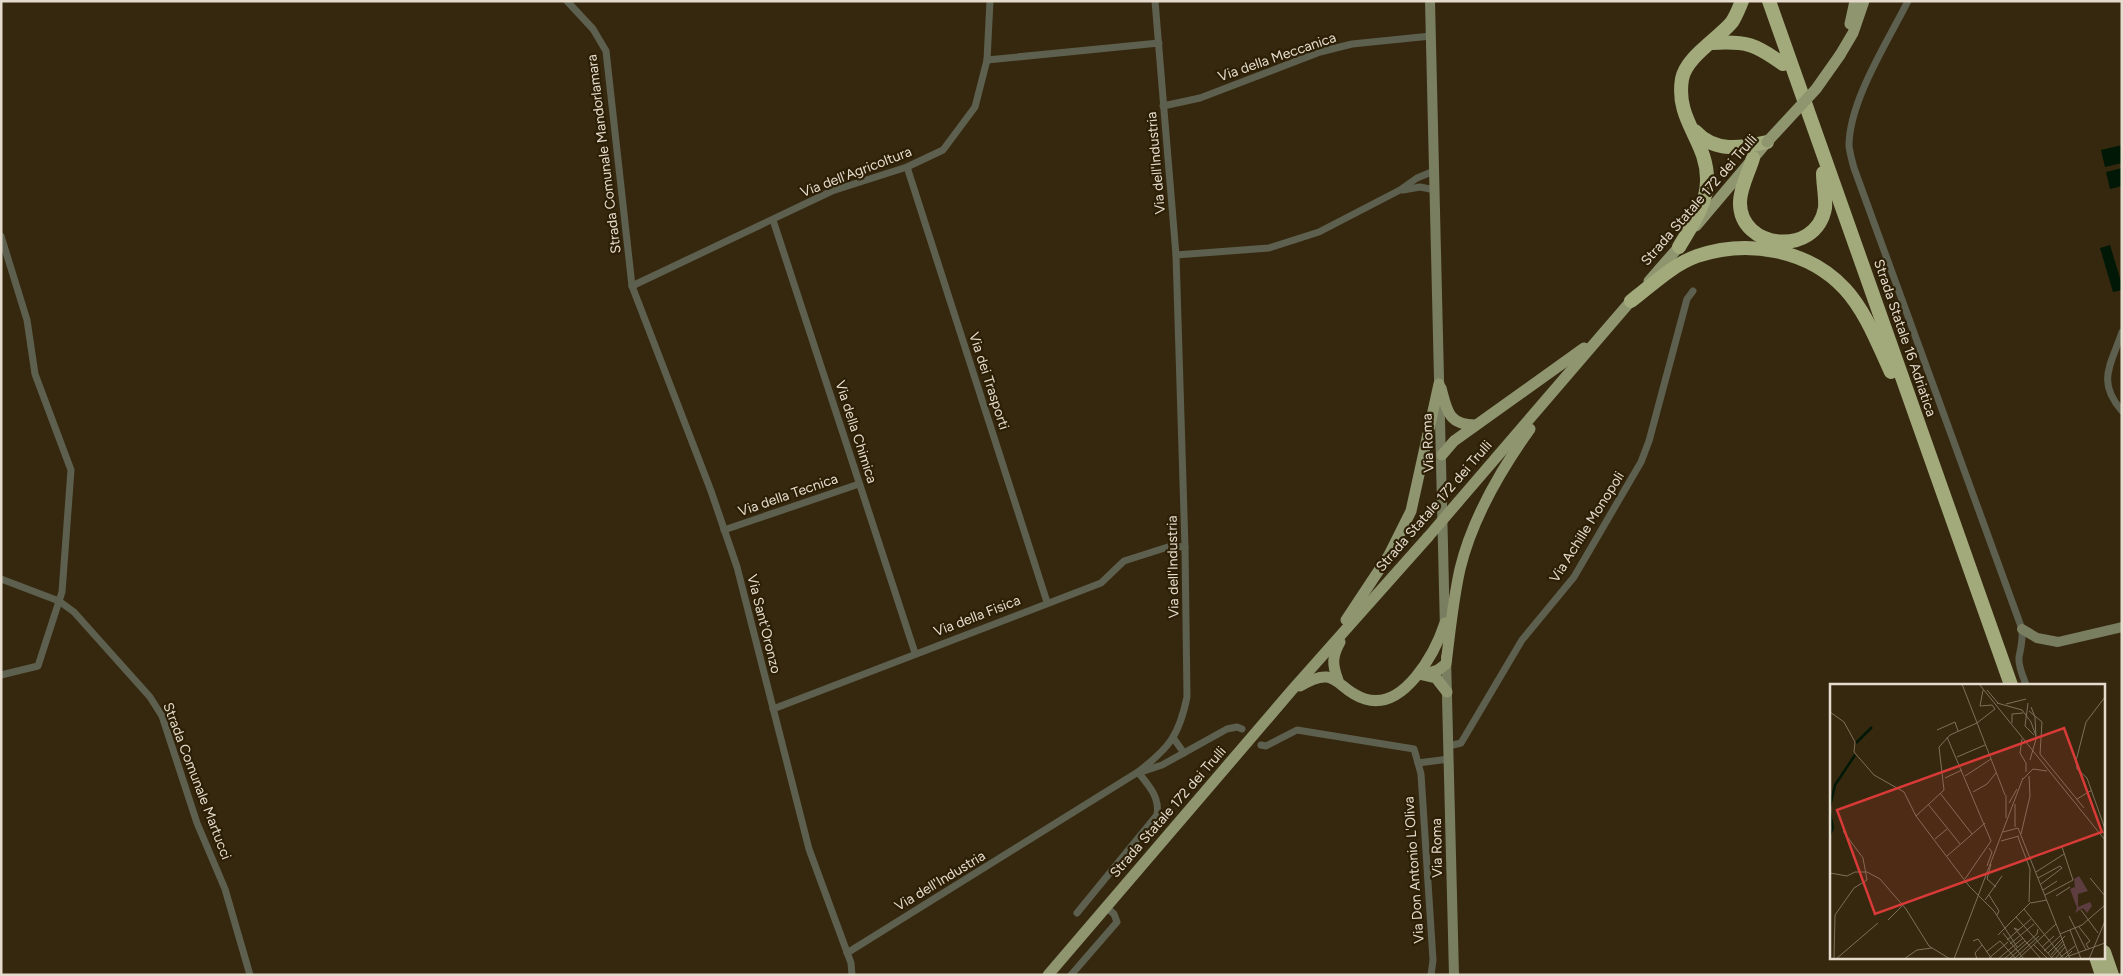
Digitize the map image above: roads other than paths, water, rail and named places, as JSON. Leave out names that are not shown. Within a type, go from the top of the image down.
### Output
[{"type":"highway","points":[[1679,247],[1700,210],[1708,182],[1704,156],[1683,112],[1680,94],[1683,76],[1691,61],[1712,43],[1733,20],[1742,1]]},
{"type":"highway","name":"Strada Statale 16 Adriatica","points":[[1761,1],[2001,684]]},
{"type":"highway","name":"Strada Statale 16 Adriatica","points":[[1769,1],[2011,684]]},
{"type":"highway","points":[[1712,43],[1738,42],[1759,48],[1783,64]]},
{"type":"highway","points":[[1689,125],[1703,140],[1717,147],[1740,148],[1767,142]]},
{"type":"highway","points":[[1754,158],[1740,203],[1744,220],[1756,234],[1772,241],[1793,242],[1808,235],[1819,223],[1825,208],[1822,174]]},
{"type":"highway","points":[[1631,301],[1671,270],[1696,257],[1722,250],[1743,248],[1771,249],[1798,257],[1822,270],[1845,289],[1864,315],[1891,372]]},
{"type":"highway","points":[[2096,958],[2102,975]]},
{"type":"highway","points":[[2106,958],[2112,975]]},
{"type":"main road","points":[[1840,55],[1855,1]]},
{"type":"main road","name":"Strada Statale 172 dei Trulli","points":[[1048,975],[1316,662],[1428,538],[1767,142],[1816,89],[1853,33],[1864,1]]},
{"type":"main road","points":[[1442,455],[1454,441],[1475,425],[1566,362],[1605,331]]},
{"type":"main road","points":[[1420,676],[1438,670],[1446,664],[1460,569],[1471,534],[1486,500],[1519,445],[1565,378]]},
{"type":"main road","points":[[1440,384],[1448,414],[1455,421],[1464,425],[1475,425]]},
{"type":"main road","points":[[1316,662],[1389,555],[1412,511],[1440,384]]},
{"type":"main road","points":[[1351,623],[1333,654],[1333,669],[1338,680],[1352,692],[1365,700],[1380,701],[1394,697],[1420,676],[1438,644],[1445,624]]},
{"type":"main road","points":[[1420,676],[1436,678],[1447,692]]},
{"type":"main road","points":[[1292,690],[1314,678],[1326,677],[1338,680]]},
{"type":"street","name":"Strada Comunale Mandorlamara","points":[[567,1],[593,30],[606,51],[632,286]]},
{"type":"street","name":"Via dell'Agricoltura","points":[[632,286],[832,191],[907,167],[943,150],[975,107],[987,60],[990,1]]},
{"type":"street","name":"Via dell'Industria","points":[[847,953],[1138,772],[1160,755],[1174,739],[1183,717],[1187,697],[1185,547],[1176,255],[1155,1]]},
{"type":"street","name":"Via Roma","points":[[1430,1],[1454,975]]},
{"type":"street","points":[[1908,1],[1862,93],[1852,124],[1849,147],[1854,168],[2022,629],[2023,640],[2019,658],[2026,684]]},
{"type":"street","name":"Via della Meccanica","points":[[1163,106],[1200,98],[1320,52],[1352,44],[1431,36]]},
{"type":"street","points":[[987,60],[1159,43]]},
{"type":"street","name":"Via dei Trasporti","points":[[907,167],[1047,602]]},
{"type":"street","points":[[1176,255],[1269,248],[1319,232],[1434,170]]},
{"type":"street","points":[[1400,190],[1420,187],[1435,190]]},
{"type":"street","name":"Via della Chimica","points":[[773,220],[915,653]]},
{"type":"street","points":[[1,236],[27,320],[35,374],[71,470],[63,578],[59,601],[38,666],[1,675]]},
{"type":"street","name":"Via Sant'Oronzo","points":[[632,286],[737,567],[809,849],[847,953],[852,975]]},
{"type":"street","name":"Via Achille Monopoli","points":[[1449,746],[1461,743],[1522,640],[1574,577],[1641,462],[1650,442],[1687,299],[1693,291]]},
{"type":"street","points":[[2122,332],[2105,381],[2112,399],[2122,411]]},
{"type":"street","name":"Via della Tecnica","points":[[724,530],[860,484]]},
{"type":"street","name":"Via della Fisica","points":[[773,709],[1047,602],[1102,583],[1124,561],[1171,546],[1185,547]]},
{"type":"street","name":"Strada Comunale Martucci","points":[[1,579],[59,601],[74,612],[150,697],[162,716],[197,824],[225,889],[250,975]]},
{"type":"street","points":[[2022,629],[2037,638],[2058,642],[2122,627]]},
{"type":"street","points":[[1077,913],[1157,815],[1159,806],[1157,797],[1138,772],[1162,765],[1227,729],[1237,727],[1242,729]]},
{"type":"street","points":[[1261,745],[1266,746],[1297,730],[1414,749],[1418,763],[1449,759]]},
{"type":"street","points":[[1174,739],[1184,753]]},
{"type":"street","name":"Via Don Antonio L'Oliva","points":[[1418,763],[1421,774],[1433,960],[1431,975]]},
{"type":"street","points":[[1071,975],[1117,922],[1114,914],[1106,907]]}]
